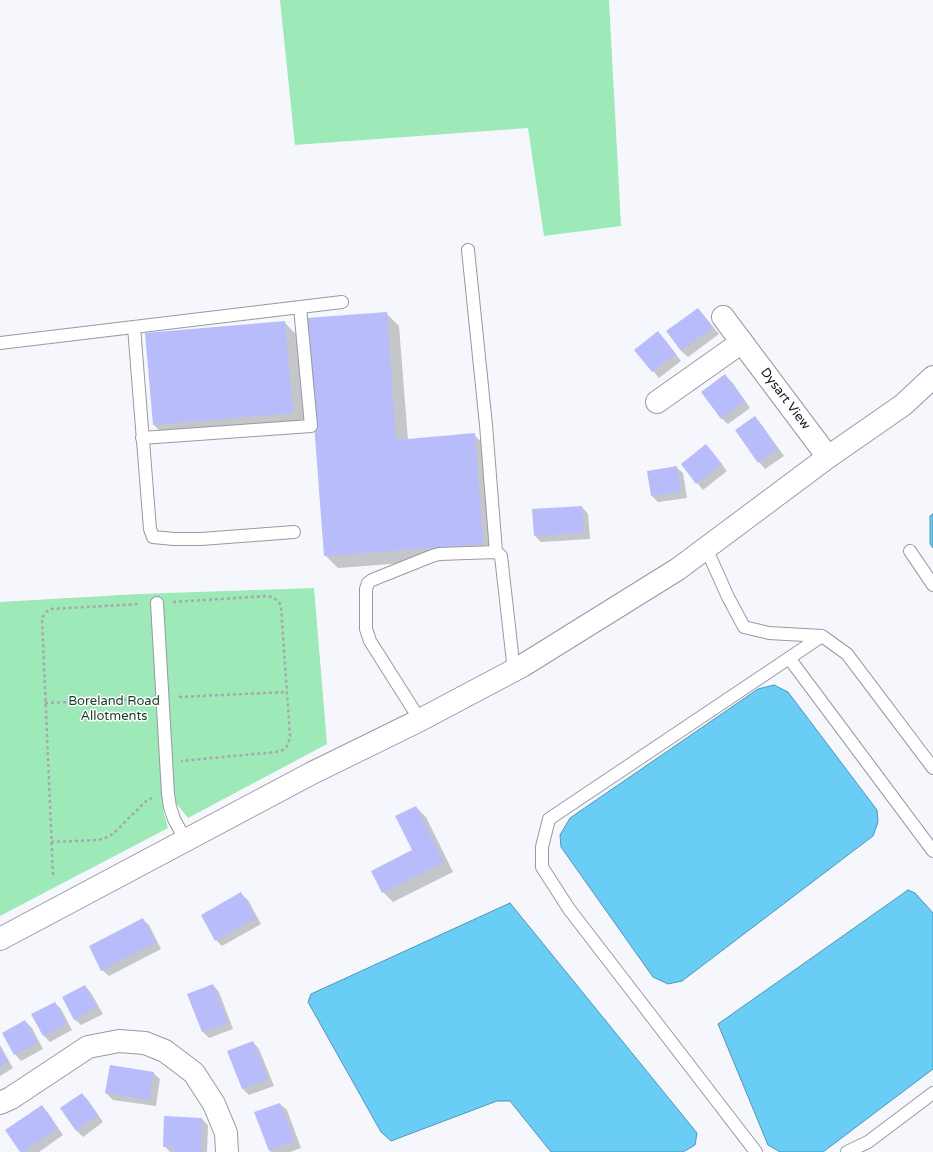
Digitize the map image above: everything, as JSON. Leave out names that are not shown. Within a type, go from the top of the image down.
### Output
[{"type":"main road","name":"Dysart View","points":[[723,317],[828,457]]},
{"type":"main road","points":[[657,402],[742,342]]},
{"type":"main road","points":[[0,940],[312,773],[420,720],[514,671],[678,569],[828,457],[903,405],[933,376]]},
{"type":"main road","points":[[0,1103],[11,1098],[88,1047],[119,1041],[145,1043],[165,1051],[194,1073],[214,1104],[226,1133],[228,1152]]},
{"type":"lane","points":[[468,250],[486,425],[496,552]]},
{"type":"lane","points":[[0,343],[342,302]]},
{"type":"lane","points":[[142,438],[311,426],[300,307]]},
{"type":"lane","points":[[134,327],[150,529],[153,537],[201,539],[294,532]]},
{"type":"lane","points":[[706,548],[728,597],[744,627],[769,633],[822,636],[847,654],[933,768]]},
{"type":"lane","points":[[910,551],[933,585]]},
{"type":"lane","points":[[420,720],[370,641],[366,629],[366,589],[372,580],[439,554],[496,552],[501,556],[514,671]]},
{"type":"lane","points":[[157,603],[168,798],[174,819],[186,841]]},
{"type":"lane","points":[[756,1152],[569,909],[542,867],[542,847],[549,818],[822,636]]},
{"type":"lane","points":[[789,658],[933,851]]},
{"type":"lane","points":[[847,1152],[868,1142],[933,1093]]},
{"type":"path","points":[[51,842],[98,840],[108,837],[114,833],[146,801],[151,798],[168,798]]},
{"type":"green space","points":[[280,0],[609,0],[621,226],[544,236],[528,128],[295,145]]},
{"type":"green space","name":"Boreland Road Allotments","points":[[314,588],[327,744],[188,818],[176,803],[163,810],[168,828],[0,916],[0,602],[139,594]]},
{"type":"water","points":[[933,514],[933,548],[930,544],[930,516]]},
{"type":"water","points":[[774,685],[788,692],[877,810],[878,822],[873,836],[682,981],[668,984],[653,977],[561,847],[560,835],[570,818],[758,689]]},
{"type":"water","points":[[908,890],[915,893],[933,913],[933,1069],[823,1152],[780,1152],[768,1145],[718,1024]]},
{"type":"water","points":[[510,903],[697,1133],[695,1145],[683,1152],[551,1152],[510,1101],[497,1101],[391,1141],[381,1132],[308,1002],[311,994]]},
{"type":"building","points":[[698,308],[713,327],[681,351],[666,331]]},
{"type":"building","points":[[387,312],[396,440],[475,433],[483,544],[324,556],[306,318]]},
{"type":"building","points":[[285,321],[293,413],[153,425],[145,333]]},
{"type":"building","points":[[658,331],[676,354],[652,372],[634,350]]},
{"type":"building","points":[[725,374],[745,401],[721,419],[701,392]]},
{"type":"building","points":[[755,416],[778,449],[758,463],[735,430]]},
{"type":"building","points":[[706,444],[722,464],[696,484],[681,464]]},
{"type":"building","points":[[677,466],[681,492],[651,496],[647,471]]},
{"type":"building","points":[[582,506],[584,533],[534,536],[532,509]]},
{"type":"building","points":[[416,806],[444,862],[382,893],[371,871],[412,850],[395,816]]},
{"type":"building","points":[[241,892],[256,918],[215,941],[201,915]]},
{"type":"building","points":[[143,918],[156,942],[101,971],[89,946]]},
{"type":"building","points":[[213,984],[228,1023],[202,1032],[187,994]]},
{"type":"building","points":[[85,985],[97,1007],[74,1020],[62,997]]},
{"type":"building","points":[[55,1002],[67,1024],[43,1036],[31,1014]]},
{"type":"building","points":[[25,1020],[37,1042],[14,1055],[2,1033]]},
{"type":"building","points":[[253,1041],[268,1079],[242,1089],[227,1051]]},
{"type":"building","points":[[0,1047],[8,1062],[0,1066]]},
{"type":"building","points":[[110,1065],[154,1072],[149,1100],[105,1093]]},
{"type":"building","points":[[82,1093],[98,1115],[76,1131],[60,1108]]},
{"type":"building","points":[[280,1103],[295,1141],[269,1151],[254,1112]]},
{"type":"building","points":[[42,1105],[58,1128],[23,1152],[20,1152],[5,1130]]},
{"type":"building","points":[[164,1116],[202,1118],[201,1152],[174,1152],[174,1147],[163,1147]]}]
